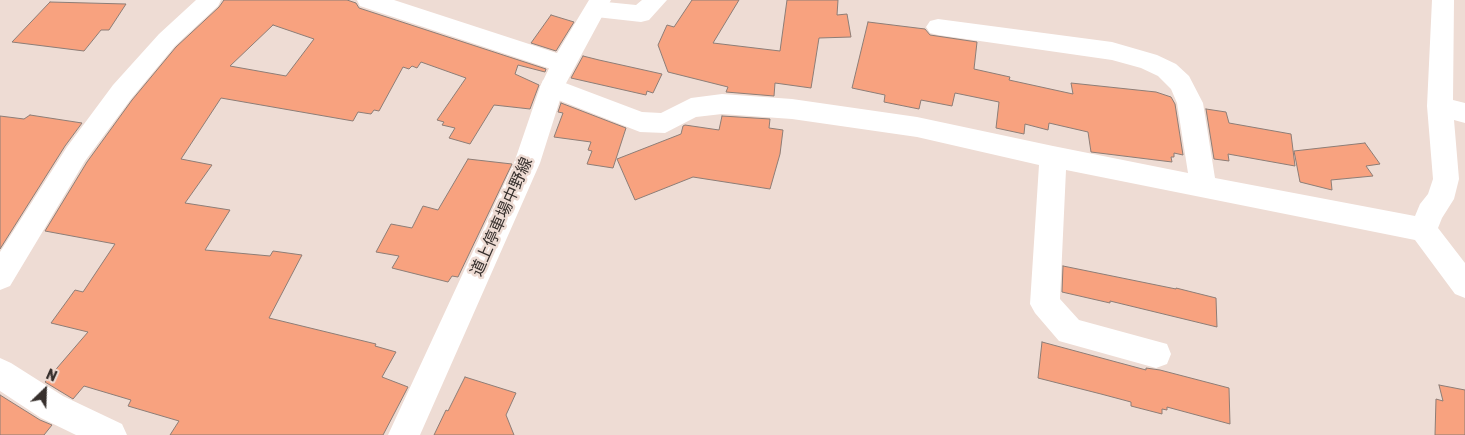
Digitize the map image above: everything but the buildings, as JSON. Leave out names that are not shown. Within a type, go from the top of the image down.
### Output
[{"type":"street","points":[[0,277],[76,154],[122,92],[168,40],[210,0]]},
{"type":"street","points":[[368,0],[558,75],[640,122],[665,124],[691,108],[722,104],[792,109],[917,127],[1053,157],[1423,230],[1465,285]]},
{"type":"street","points":[[598,4],[641,14],[656,0]]},
{"type":"street","points":[[1423,230],[1430,212],[1440,199],[1446,179],[1440,106],[1443,0]]},
{"type":"street","name":"道上停車場中野線","points":[[404,435],[527,163],[558,75],[598,4]]},
{"type":"street","points":[[938,27],[1112,51],[1148,61],[1168,70],[1180,83],[1190,103],[1203,186]]},
{"type":"street","points":[[1440,106],[1465,113]]},
{"type":"street","points":[[1053,157],[1045,304],[1070,331],[1156,354]]},
{"type":"street","points":[[0,373],[52,407],[111,435]]}]
